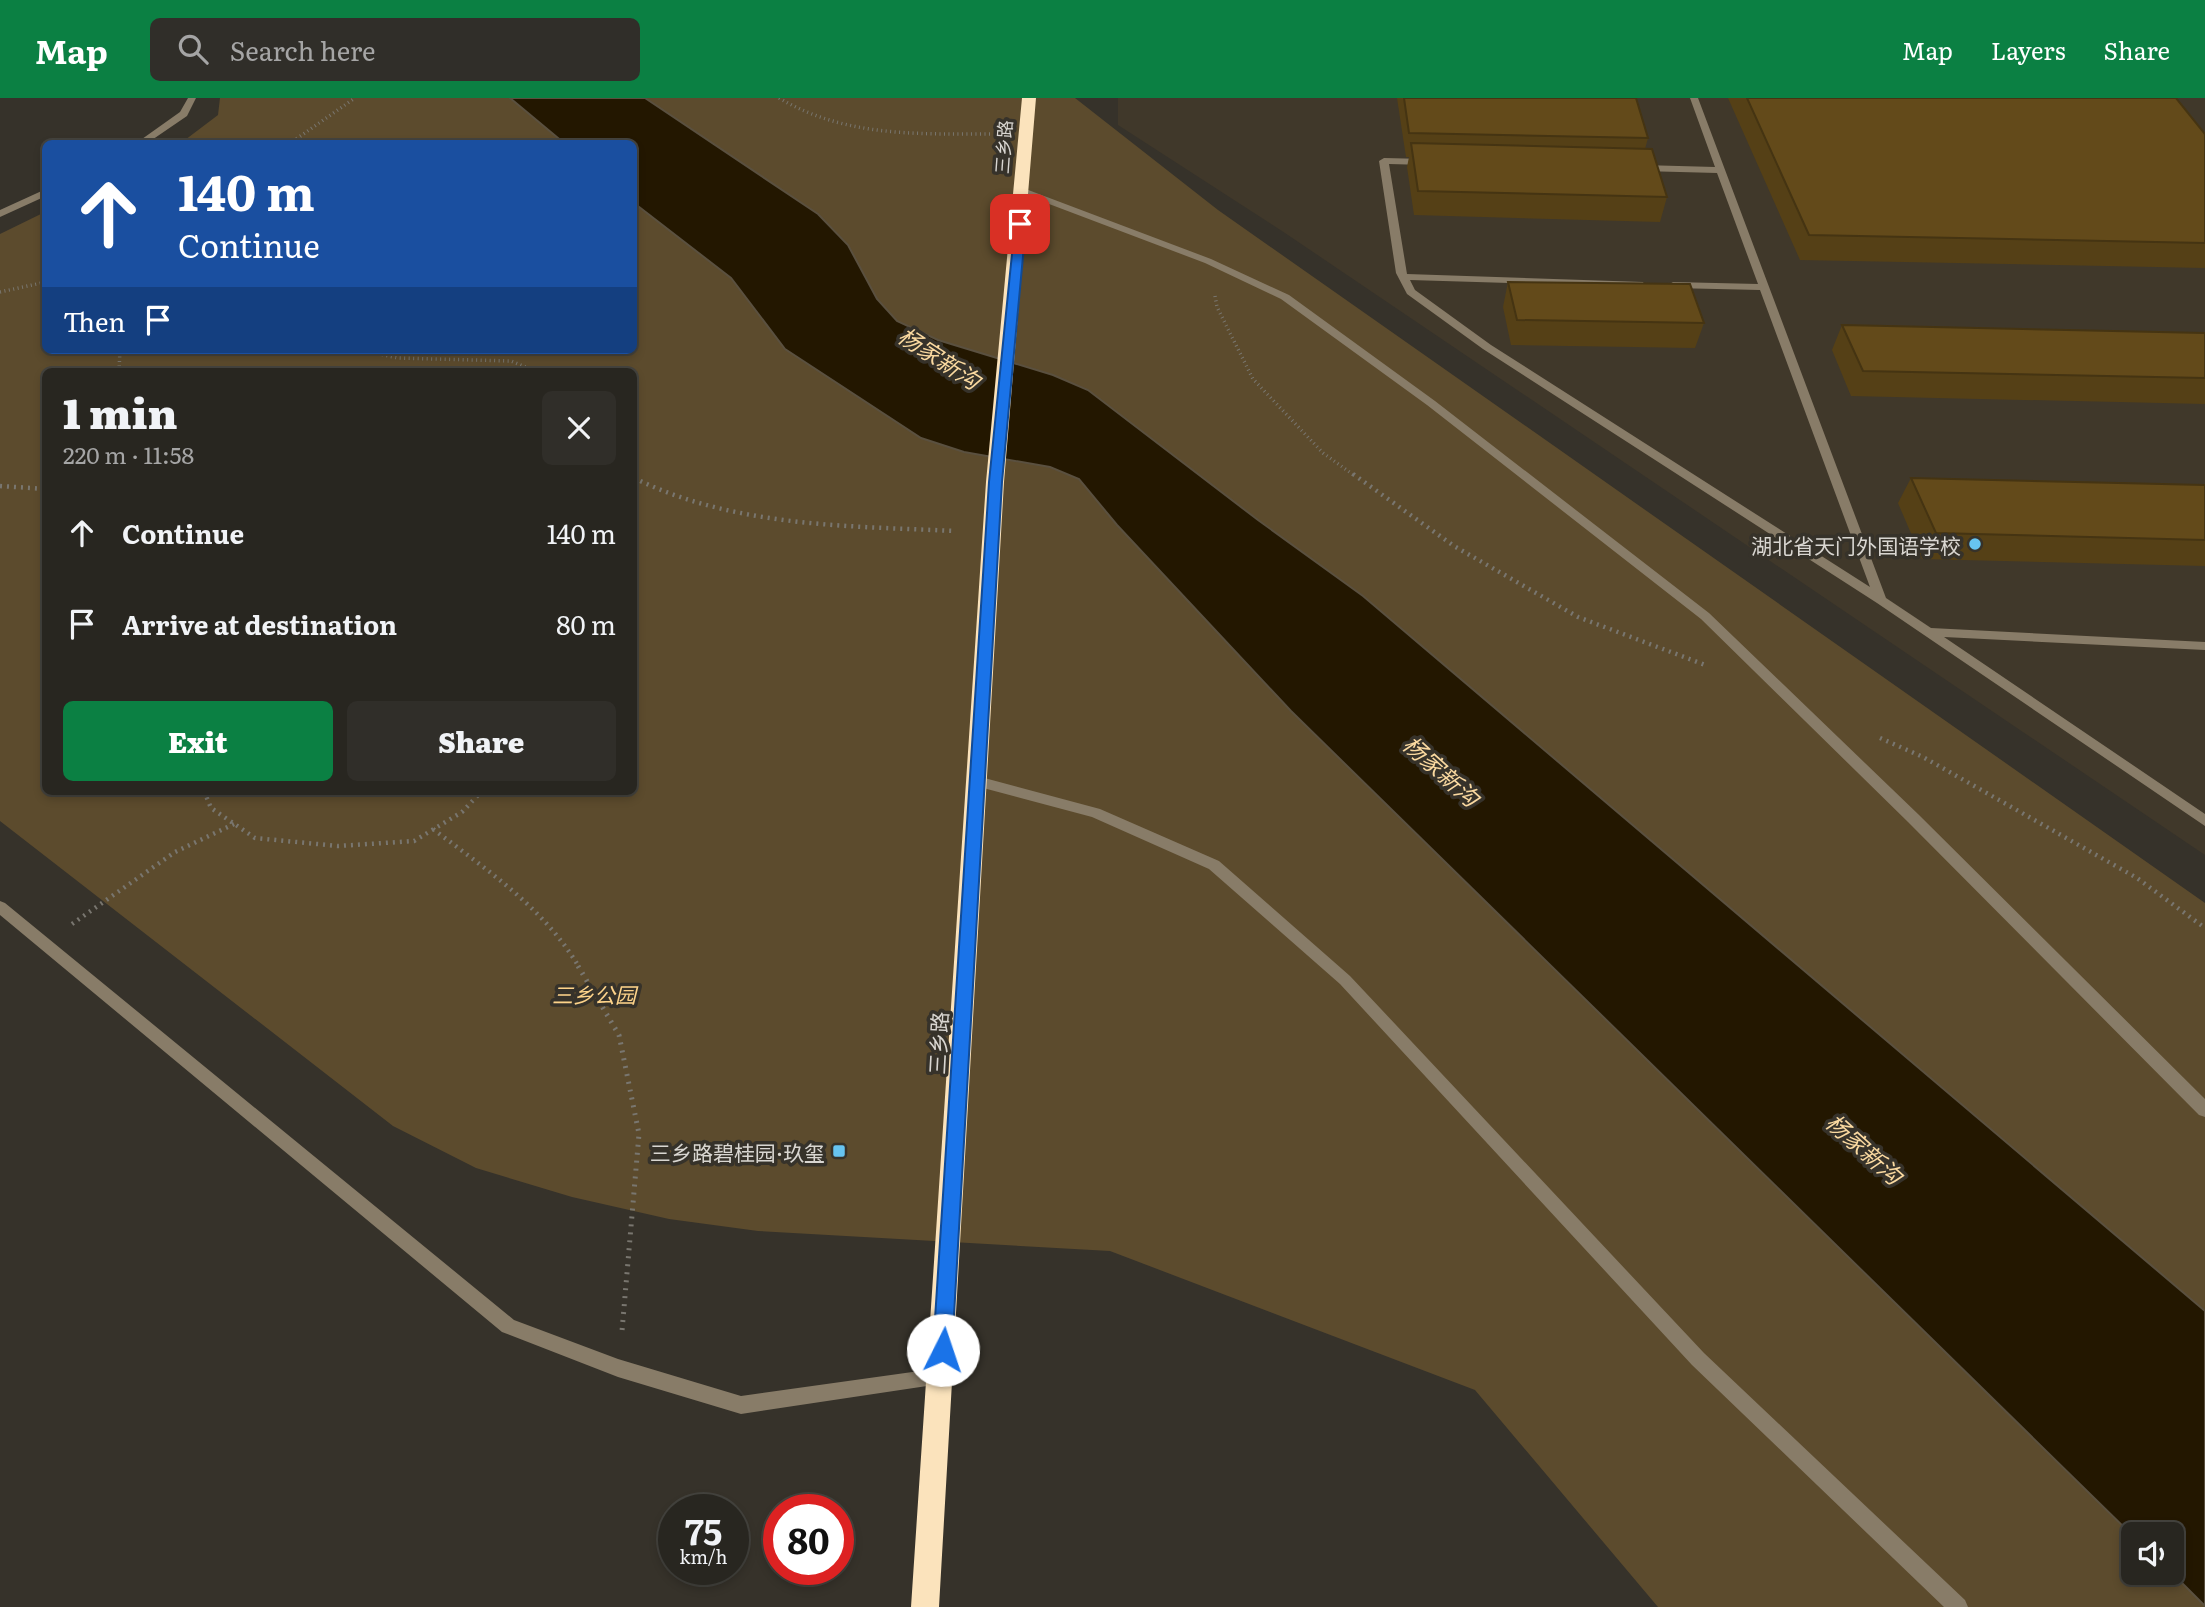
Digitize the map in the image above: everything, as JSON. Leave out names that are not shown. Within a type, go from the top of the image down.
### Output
[{"type":"highway","name":"三乡路","points":[[925,1607],[995,482],[1023,195],[1029,98]]},
{"type":"street","points":[[145,140],[184,114],[192,98]]},
{"type":"street","points":[[1694,98],[1881,600]]},
{"type":"street","points":[[1438,162],[1384,160],[1403,277],[1411,292],[1487,347],[1881,600],[2205,821]]},
{"type":"street","points":[[1627,167],[1721,170]]},
{"type":"street","points":[[0,214],[42,194]]},
{"type":"street","points":[[1023,195],[1208,261],[1285,297],[1453,420],[1704,616],[1913,818],[2205,1110]]},
{"type":"street","points":[[1403,277],[1653,284]]},
{"type":"street","points":[[1667,285],[1764,287]]},
{"type":"street","points":[[1927,632],[2205,646]]},
{"type":"street","points":[[977,781],[1095,813],[1214,865],[1345,980],[1698,1359],[1958,1607]]},
{"type":"street","points":[[0,907],[508,1326],[618,1368],[741,1405],[941,1377]]},
{"type":"path","points":[[295,140],[355,98]]},
{"type":"path","points":[[780,98],[796,110],[851,127],[921,133],[1027,134]]},
{"type":"path","points":[[0,292],[42,283]]},
{"type":"path","points":[[379,354],[398,358],[511,361],[528,368]]},
{"type":"path","points":[[637,480],[655,491],[728,512],[849,525],[992,533]]},
{"type":"path","points":[[0,486],[42,489]]},
{"type":"path","points":[[206,795],[211,808],[255,838],[338,846],[414,841],[462,812],[478,795]]},
{"type":"path","points":[[44,944],[175,852],[234,824]]},
{"type":"path","points":[[433,829],[516,891],[567,947],[619,1035],[639,1134],[618,1368]]},
{"type":"shaded area","name":"湖北省天门外国语学校","points":[[1118,98],[2205,98],[2205,855],[1285,233],[1118,125]]},
{"type":"green space","name":"三乡公园","points":[[220,98],[1075,98],[1218,210],[2205,903],[2205,1607],[1658,1607],[1475,1390],[1110,1251],[758,1231],[669,1219],[572,1197],[476,1168],[393,1126],[0,821],[0,234],[42,213],[42,354],[637,354],[637,140],[185,140],[218,115]]},
{"type":"water","name":"杨家新沟","points":[[510,98],[645,98],[818,214],[848,245],[877,299],[897,321],[938,340],[1053,375],[1088,390],[1258,520],[1363,596],[2205,1311],[2205,1606],[2184,1585],[2184,1522],[2121,1522],[2121,1524],[1291,711],[1117,525],[1079,479],[1050,467],[964,452],[921,438],[785,349],[731,278],[637,205],[637,140],[560,140]]},
{"type":"building","points":[[1404,98],[1636,98],[1648,138],[1409,133]]},
{"type":"building","points":[[1747,98],[2176,98],[2205,134],[2205,243],[1809,235]]},
{"type":"building","points":[[1411,143],[1652,149],[1667,197],[1418,191]]},
{"type":"building","points":[[1508,282],[1690,284],[1704,323],[1517,320]]},
{"type":"building","points":[[1842,325],[2205,333],[2205,378],[1863,371]]},
{"type":"building","points":[[1911,478],[2205,485],[2205,540],[1936,533]]},
{"type":"place","name":"湖北省天门外国语学校","points":[[1975,544]]},
{"type":"place","name":"三乡路碧桂园·玖玺","points":[[839,1151]]},
{"type":"route","points":[[943,1350],[995,482],[1020,224]]}]
